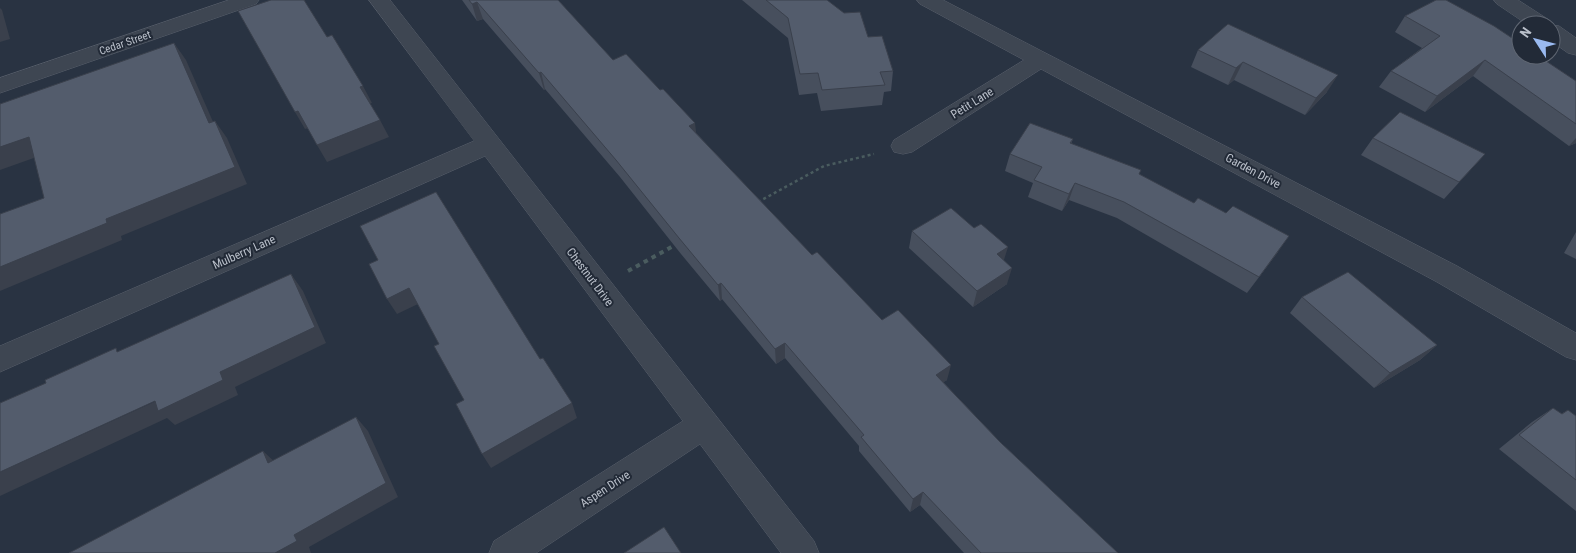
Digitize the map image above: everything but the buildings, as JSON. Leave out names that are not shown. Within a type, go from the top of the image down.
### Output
[{"type":"street","name":"Cedar Street","points":[[0,86],[249,0]]},
{"type":"street","name":"Chestnut Drive","points":[[379,0],[802,553]]},
{"type":"street","name":"Garden Drive","points":[[927,0],[1447,274],[1576,348]]},
{"type":"street","points":[[1504,0],[1527,15]]},
{"type":"street","points":[[1561,38],[1576,48]]},
{"type":"street","name":"Petit Lane","points":[[903,146],[1041,59]]},
{"type":"street","name":"Mulberry Lane","points":[[0,359],[489,144]]},
{"type":"street","name":"Aspen Drive","points":[[506,553],[703,425]]},
{"type":"path","points":[[754,204],[824,166],[903,146]]},
{"type":"path","points":[[623,274],[684,241]]}]
